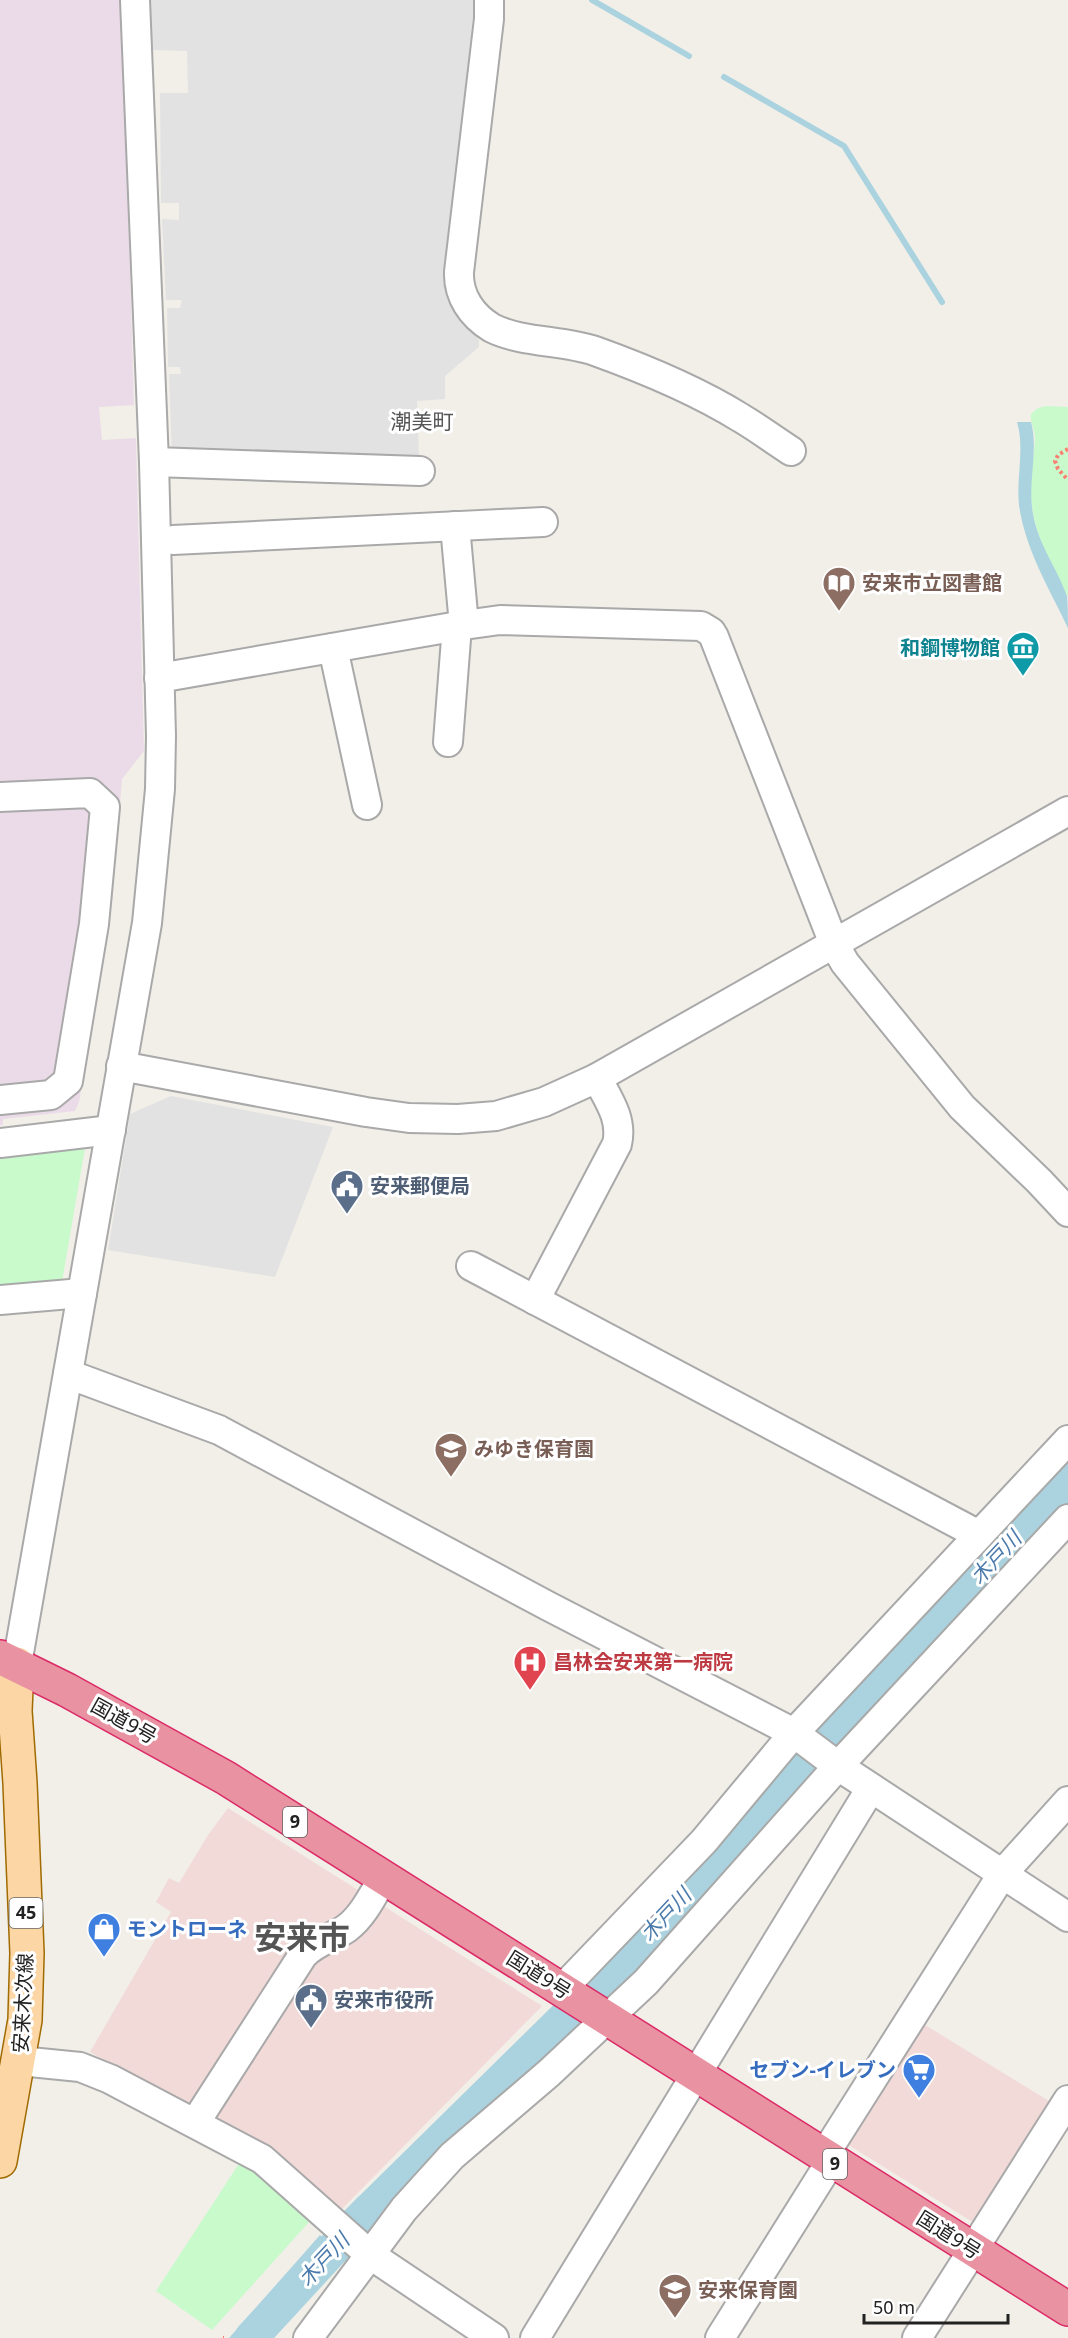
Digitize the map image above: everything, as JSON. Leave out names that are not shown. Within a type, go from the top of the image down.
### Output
[{"type":"highway","name":"国道9号","points":[[9,1660],[226,1778],[1068,2309]]},
{"type":"main road","name":"安来木次線","points":[[0,2161],[26,2020],[27,1953],[20,1784],[7,1715],[9,1660]]},
{"type":"street","points":[[9,1660],[68,1374],[147,923],[159,789],[154,462],[135,0]]},
{"type":"street","points":[[489,0],[489,19],[458,282],[465,300],[481,320],[494,328],[513,335],[594,351],[683,387],[741,417],[791,451]]},
{"type":"street","points":[[154,462],[420,471]]},
{"type":"street","points":[[173,540],[543,522]]},
{"type":"street","points":[[448,742],[460,625],[455,526]]},
{"type":"street","points":[[159,678],[460,625],[512,621],[701,626],[711,632],[834,944],[851,972],[962,1107],[1039,1180],[1068,1212]]},
{"type":"street","points":[[333,648],[367,805]]},
{"type":"street","points":[[0,797],[90,793],[105,807],[94,924],[68,1081],[51,1095],[0,1100]]},
{"type":"street","points":[[122,1066],[409,1118],[448,1119],[496,1116],[544,1102],[597,1078],[1068,811]]},
{"type":"street","points":[[535,1300],[617,1144],[620,1127],[618,1119],[597,1078]]},
{"type":"street","points":[[0,1143],[111,1130]]},
{"type":"street","points":[[471,1266],[979,1535]]},
{"type":"street","points":[[0,1300],[82,1293]]},
{"type":"street","points":[[68,1374],[219,1430],[797,1735],[836,1765],[1068,1917]]},
{"type":"street","points":[[564,1990],[704,1841],[797,1735],[1068,1440]]},
{"type":"street","points":[[308,2338],[366,2251],[452,2156],[549,2073],[605,2017],[646,1982],[836,1765],[1068,1519]]},
{"type":"street","points":[[535,2338],[871,1788]]},
{"type":"street","points":[[720,2338],[827,2159],[1004,1873],[1068,1801]]},
{"type":"street","points":[[195,2123],[303,1955],[316,1944],[352,1924],[359,1917],[383,1878]]},
{"type":"street","points":[[20,2061],[80,2067],[110,2079],[262,2158],[366,2251],[494,2338]]},
{"type":"street","points":[[917,2338],[1068,2100]]},
{"type":"path","points":[[1068,449],[1058,455],[1055,461],[1058,469],[1068,480]]},
{"type":"shaded area","points":[[0,0],[122,0],[134,405],[99,407],[102,440],[136,438],[144,751],[122,779],[112,904],[79,1102],[75,1111],[3,1119],[3,1125],[0,1125]]},
{"type":"shaded area","points":[[150,0],[475,0],[445,267],[452,301],[479,340],[479,347],[445,376],[445,399],[417,401],[419,456],[172,455],[169,374],[181,374],[180,367],[168,367],[167,308],[180,308],[182,300],[166,300],[162,219],[179,220],[179,203],[161,203],[160,93],[188,93],[187,51],[152,50]]},
{"type":"shaded area","points":[[171,1096],[333,1127],[275,1277],[108,1250],[130,1114]]},
{"type":"shaded area","name":"安来市役所","points":[[228,1808],[542,2006],[335,2216],[270,2156],[90,2052],[171,1912],[156,1902],[169,1878],[179,1883],[208,1835]]},
{"type":"shaded area","points":[[917,2020],[1049,2101],[974,2223],[842,2141]]},
{"type":"green space","points":[[1068,407],[1068,597],[1039,536],[1031,497],[1035,436],[1031,414],[1038,408]]},
{"type":"green space","points":[[86,1142],[62,1282],[0,1289],[0,1151]]},
{"type":"green space","points":[[240,2162],[257,2171],[309,2222],[212,2330],[156,2291]]},
{"type":"water","points":[[1017,422],[1031,422],[1034,444],[1031,491],[1033,514],[1043,546],[1067,596],[1068,628],[1032,553],[1022,521],[1018,495],[1020,442]]},
{"type":"water","points":[[1068,1451],[1068,1507],[617,1994],[365,2238],[340,2215],[585,1974]]},
{"type":"water","points":[[320,2235],[347,2259],[319,2286],[273,2338],[229,2338]]},
{"type":"waterway","points":[[592,0],[689,56]]},
{"type":"waterway","points":[[724,77],[844,146],[942,302]]},
{"type":"waterway","name":"木戸川","points":[[251,2338],[369,2210]]},
{"type":"place","name":"安来市立図書館","points":[[839,612]]},
{"type":"place","name":"和鋼博物館","points":[[1023,677]]},
{"type":"place","name":"安来郵便局","points":[[347,1215]]},
{"type":"place","name":"みゆき保育園","points":[[451,1478]]},
{"type":"place","name":"昌林会安来第一病院","points":[[530,1691]]},
{"type":"place","name":"モントローネ","points":[[104,1958]]},
{"type":"place","name":"安来市役所","points":[[311,2029]]},
{"type":"place","name":"セブン-イレブン","points":[[919,2099]]},
{"type":"place","name":"安来保育園","points":[[675,2319]]},
{"type":"district","name":"潮美町","points":[[422,422]]},
{"type":"district","name":"安来市","points":[[302,1938]]}]
